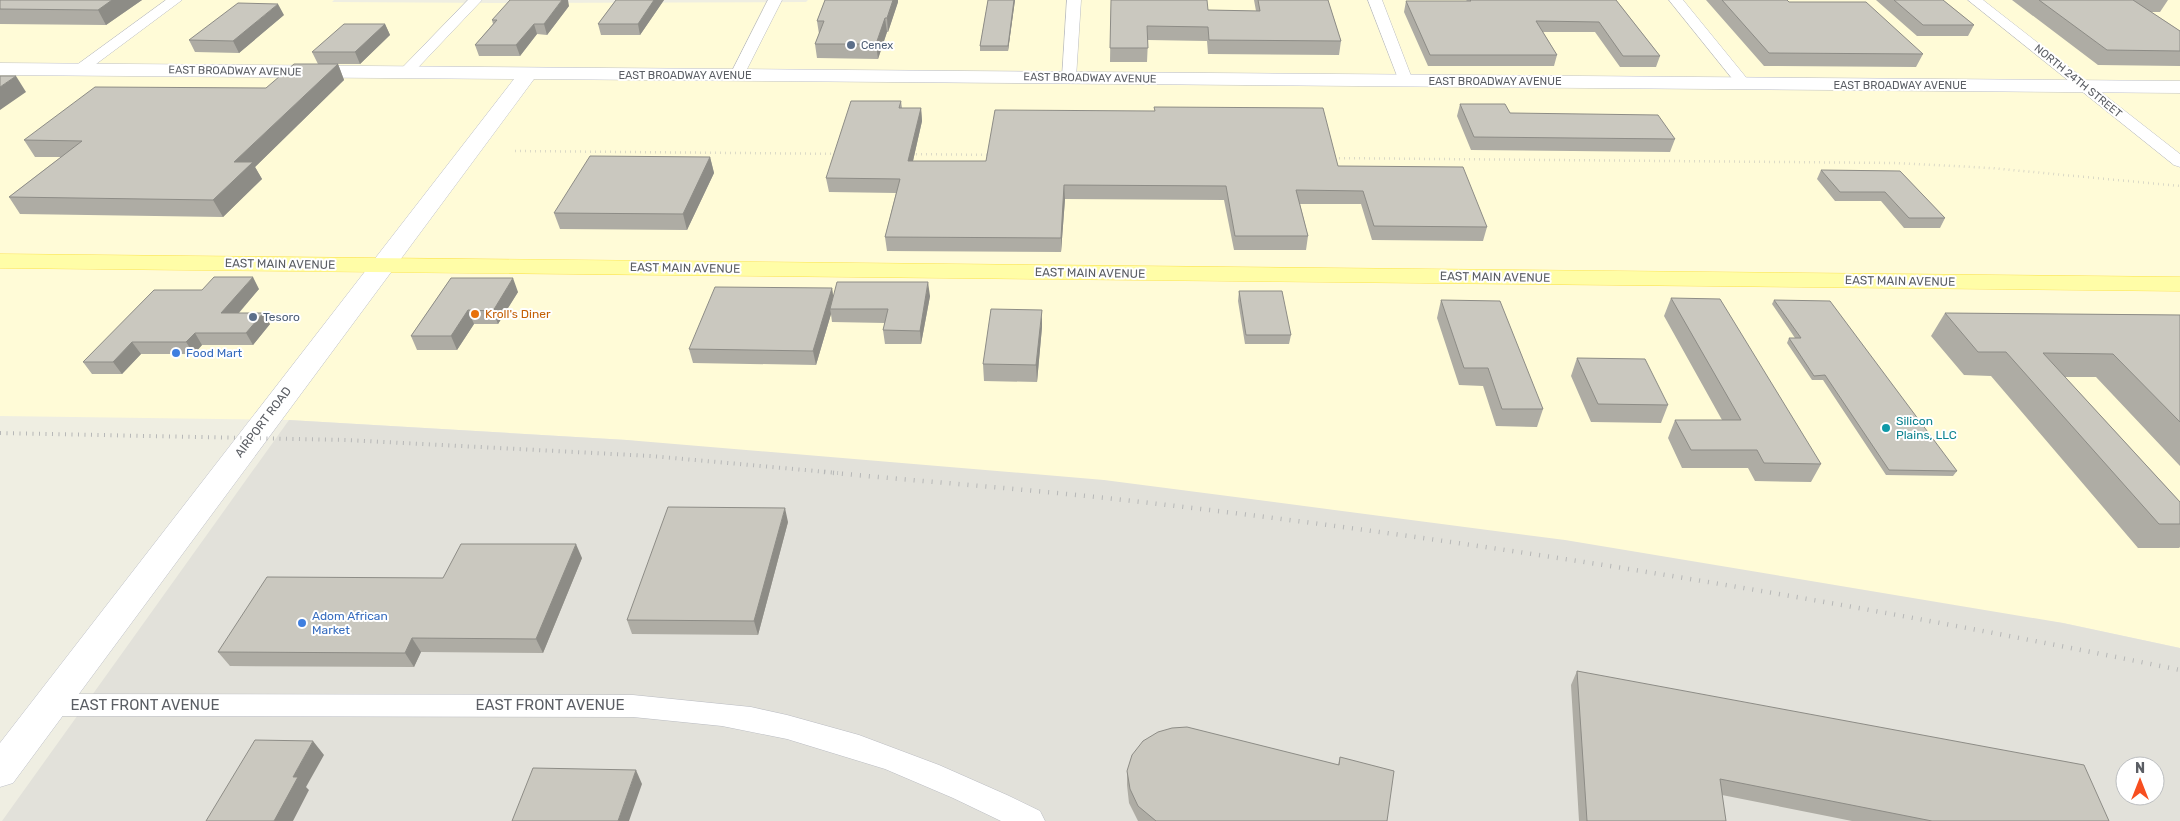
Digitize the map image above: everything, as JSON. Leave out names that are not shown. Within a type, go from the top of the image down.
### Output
[{"type":"main road","name":"EAST MAIN AVENUE","points":[[0,262],[2180,284]]},
{"type":"street","points":[[79,70],[176,0]]},
{"type":"street","points":[[405,73],[475,0]]},
{"type":"street","points":[[737,76],[775,0]]},
{"type":"street","points":[[1069,78],[1074,0]]},
{"type":"street","points":[[1375,0],[1406,81]]},
{"type":"street","points":[[1676,0],[1744,84]]},
{"type":"street","name":"NORTH 24TH STREET","points":[[1975,0],[2180,162]]},
{"type":"street","name":"EAST BROADWAY AVENUE","points":[[0,69],[2180,87]]},
{"type":"street","name":"AIRPORT ROAD","points":[[0,771],[528,74]]},
{"type":"street","name":"EAST FRONT AVENUE","points":[[50,704],[633,706],[695,710],[753,720],[874,753],[942,780],[1030,821]]},
{"type":"shaded area","points":[[0,0],[334,0],[332,2],[497,3],[806,2],[808,0],[2180,0],[2180,648],[2063,623],[627,440],[289,420],[0,416]]},
{"type":"shaded area","points":[[289,420],[627,440],[1104,480],[1565,540],[2063,623],[2180,648],[2180,821],[2,821]]},
{"type":"building","points":[[0,0],[112,0],[98,10],[0,9]]},
{"type":"building","points":[[510,0],[562,0],[544,24],[534,24],[516,45],[475,45],[497,20],[492,20]]},
{"type":"building","points":[[616,0],[654,0],[638,24],[598,24]]},
{"type":"building","points":[[825,0],[893,0],[876,44],[815,44],[824,21],[817,21]]},
{"type":"building","points":[[988,0],[1014,0],[1008,46],[980,46]]},
{"type":"building","points":[[1111,0],[1207,0],[1208,10],[1260,11],[1258,0],[1328,0],[1341,41],[1209,40],[1208,27],[1147,26],[1148,48],[1110,48]]},
{"type":"building","points":[[1616,0],[1660,56],[1623,56],[1599,22],[1536,21],[1557,55],[1430,55],[1406,1]]},
{"type":"building","points":[[1722,0],[1866,2],[1923,54],[1769,53]]},
{"type":"building","points":[[1894,0],[1943,0],[1974,25],[1923,25]]},
{"type":"building","points":[[2039,0],[2133,0],[2180,31],[2180,51],[2107,50]]},
{"type":"building","points":[[238,3],[278,4],[233,41],[189,40]]},
{"type":"building","points":[[344,24],[385,24],[355,52],[312,52]]},
{"type":"building","points":[[294,64],[338,64],[234,162],[253,162],[213,200],[9,197],[82,141],[24,140],[95,87],[266,88]]},
{"type":"building","points":[[0,76],[16,76],[0,87]]},
{"type":"building","points":[[851,101],[901,101],[899,108],[921,108],[908,161],[986,161],[995,110],[1155,111],[1154,107],[1323,108],[1338,166],[1463,167],[1487,227],[1374,226],[1363,191],[1296,190],[1308,236],[1235,236],[1226,186],[1064,185],[1061,238],[885,237],[900,179],[826,178]]},
{"type":"building","points":[[1460,104],[1505,104],[1510,113],[1658,115],[1675,139],[1474,137]]},
{"type":"building","points":[[590,156],[710,157],[683,214],[554,213]]},
{"type":"building","points":[[1821,170],[1900,171],[1945,218],[1909,218],[1885,192],[1840,192]]},
{"type":"building","points":[[214,277],[253,277],[221,313],[263,313],[246,333],[195,333],[186,342],[132,342],[113,362],[83,362],[154,290],[202,290]]},
{"type":"building","points":[[451,278],[513,278],[493,311],[468,310],[451,336],[411,336]]},
{"type":"building","points":[[837,282],[928,282],[920,331],[883,330],[888,309],[830,309]]},
{"type":"building","points":[[715,287],[832,288],[813,351],[689,349]]},
{"type":"building","points":[[1239,291],[1282,291],[1291,335],[1246,335]]},
{"type":"building","points":[[1671,298],[1720,299],[1821,464],[1764,463],[1757,450],[1691,450],[1675,420],[1741,420]]},
{"type":"building","points":[[1441,300],[1500,301],[1543,409],[1502,409],[1488,368],[1464,368]]},
{"type":"building","name":"Silicon Plains, LLC","points":[[1774,300],[1830,301],[1957,471],[1889,470],[1825,375],[1814,376],[1789,338],[1801,338]]},
{"type":"building","points":[[991,309],[1042,310],[1036,365],[983,364]]},
{"type":"building","points":[[1945,313],[2180,315],[2180,422],[2113,354],[2043,353],[2180,502],[2180,524],[2159,524],[2006,352],[1978,352]]},
{"type":"building","points":[[1577,358],[1645,359],[1668,405],[1598,404]]},
{"type":"building","points":[[668,507],[785,508],[754,621],[627,620]]},
{"type":"building","points":[[461,544],[576,544],[536,639],[412,638],[405,653],[218,652],[267,577],[443,578]]},
{"type":"building","points":[[1577,671],[2084,765],[2109,821],[1932,821],[1720,779],[1726,821],[1587,821]]},
{"type":"building","points":[[1187,727],[1339,765],[1340,757],[1394,771],[1387,821],[1156,821],[1138,806],[1130,789],[1127,771],[1132,755],[1143,741],[1158,732],[1172,728]]},
{"type":"building","points":[[255,740],[313,741],[293,777],[298,777],[274,821],[206,821]]},
{"type":"building","points":[[533,768],[636,770],[618,821],[512,821]]},
{"type":"railway","points":[[515,151],[849,154]]},
{"type":"railway","points":[[901,154],[1001,155]]},
{"type":"railway","points":[[1324,158],[1895,163],[1991,168],[2180,186]]},
{"type":"railway","points":[[0,433],[346,440],[651,456],[838,473]]},
{"type":"railway","points":[[824,472],[1106,498],[1376,531],[1779,594],[2047,643],[2180,670]]},
{"type":"place","name":"Cenex","points":[[851,45]]},
{"type":"place","name":"Kroll's Diner","points":[[475,314]]},
{"type":"place","name":"Tesoro","points":[[253,317]]},
{"type":"place","name":"Food Mart","points":[[176,353]]},
{"type":"place","name":"Silicon Plains, LLC","points":[[1886,428]]},
{"type":"place","name":"Adom African Market","points":[[302,623]]}]
